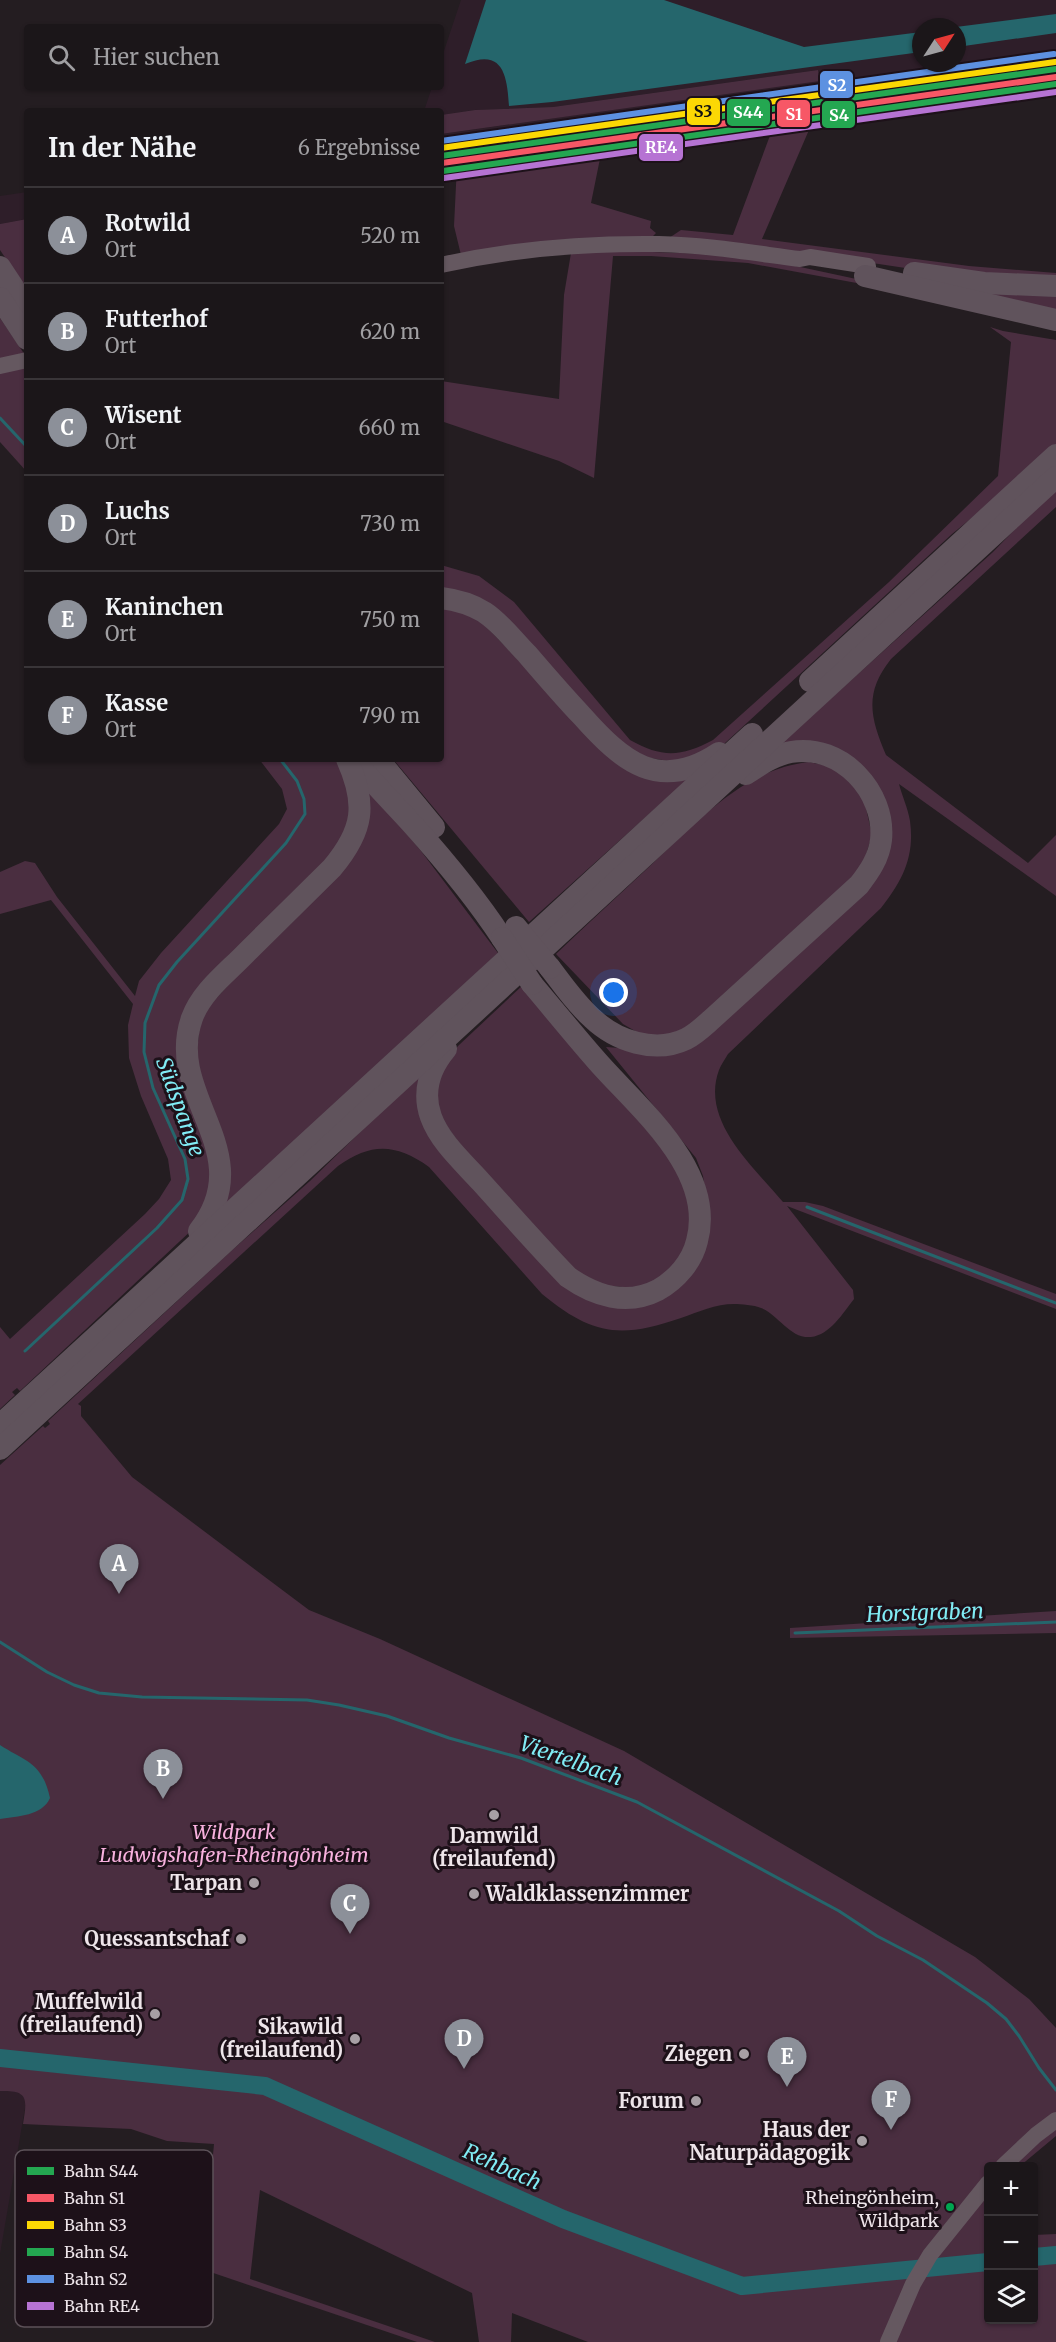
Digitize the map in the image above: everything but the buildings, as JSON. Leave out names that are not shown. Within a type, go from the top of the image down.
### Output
[{"type":"highway","points":[[0,267],[24,303]]},
{"type":"highway","points":[[866,271],[984,283],[1056,286]]},
{"type":"highway","points":[[866,271],[1056,320]]},
{"type":"highway","points":[[0,298],[24,334]]},
{"type":"highway","points":[[0,1425],[1056,455]]},
{"type":"highway","points":[[0,1449],[1056,477]]},
{"type":"highway","points":[[444,599],[466,603],[495,621],[606,742],[620,755],[642,767],[667,771],[692,767],[705,762],[759,728]]},
{"type":"highway","points":[[355,762],[462,883],[509,932],[550,968],[590,1017],[612,1032],[641,1045],[666,1045],[687,1039],[712,1019],[858,885],[873,866],[881,841],[880,817],[872,795],[859,776],[833,758],[813,752],[790,752],[761,764],[734,782],[718,788]]},
{"type":"highway","points":[[172,1266],[211,1213],[216,1204],[221,1183],[216,1146],[188,1066],[186,1048],[192,1017],[210,989],[332,868],[348,848],[358,827],[361,806],[356,780],[348,762]]},
{"type":"highway","points":[[380,762],[509,932],[532,984],[597,1062],[652,1121],[682,1160],[690,1177],[699,1209],[700,1224],[695,1250],[680,1272],[658,1290],[637,1297],[611,1298],[585,1289],[568,1277],[468,1168],[435,1127],[427,1103],[429,1080],[439,1057],[471,1017]]},
{"type":"main road","points":[[444,264],[518,252],[575,246],[661,244],[800,259],[810,257],[866,271]]},
{"type":"main road","points":[[0,366],[24,361]]},
{"type":"main road","points":[[1007,2162],[1056,2120]]},
{"type":"main road","points":[[888,2342],[913,2284],[930,2255],[984,2188]]},
{"type":"shaded area","points":[[461,0],[1056,0],[1056,75],[444,162],[444,134],[820,80],[818,70],[553,107],[475,110],[444,115],[444,108],[425,108],[431,90],[444,90],[444,51]]},
{"type":"shaded area","points":[[24,192],[24,220],[0,224],[0,196]]},
{"type":"shaded area","points":[[0,2091],[14,2091],[23,2095],[26,2102],[18,2150],[15,2150],[15,2166],[0,2254]]},
{"type":"green space","points":[[818,70],[820,81],[444,134],[444,115],[475,110],[553,107]]},
{"type":"green space","points":[[818,109],[762,239],[969,266],[1056,273],[1056,282],[932,272],[819,255],[669,238],[681,230],[733,235],[778,114]]},
{"type":"green space","points":[[604,139],[591,203],[651,221],[650,228],[656,233],[651,238],[461,255],[454,226],[457,165],[444,168],[444,162]]},
{"type":"green space","points":[[24,220],[24,286],[0,250],[0,224]]},
{"type":"green space","points":[[624,251],[710,254],[791,265],[875,283],[862,284],[748,263],[651,256],[613,256],[594,478],[559,461],[444,422],[444,381],[559,399],[564,295],[571,253]]},
{"type":"green space","points":[[944,287],[1056,296],[1056,315]]},
{"type":"green space","points":[[0,318],[24,354],[24,469],[0,442]]},
{"type":"green space","points":[[990,327],[1056,340],[1056,445],[1016,482],[952,534],[724,744],[686,764],[627,754],[533,652],[444,593],[444,566],[479,576],[514,602],[630,740],[652,750],[672,753],[702,746],[713,740],[889,582],[998,476],[1011,342]]},
{"type":"green space","name":"Wildpark Ludwigshafen-Rheingönheim","points":[[1056,487],[1056,507],[891,659],[877,683],[872,706],[876,729],[886,755],[1028,863],[1056,835],[1056,896],[899,784],[909,816],[911,846],[905,868],[895,888],[881,908],[728,1054],[719,1070],[715,1089],[717,1107],[723,1125],[733,1142],[783,1202],[805,1202],[823,1206],[1056,1294],[1056,1309],[787,1206],[853,1290],[854,1299],[830,1328],[818,1335],[804,1337],[790,1330],[761,1308],[751,1305],[727,1304],[641,1329],[607,1329],[576,1318],[542,1294],[429,1167],[405,1153],[383,1149],[372,1150],[350,1158],[338,1166],[78,1404],[81,1406],[81,1416],[132,1477],[309,1610],[380,1639],[624,1751],[975,1957],[1029,1999],[1056,2028],[1056,2136],[1025,2162],[984,2162],[984,2324],[1038,2324],[1038,2235],[1056,2234],[1056,2342],[588,2342],[512,2313],[511,2342],[479,2342],[472,2293],[260,2190],[250,2279],[435,2342],[417,2342],[213,2273],[214,2144],[167,2141],[131,2129],[23,2124],[24,2098],[16,2092],[0,2091],[0,1465],[43,1426],[45,1428],[50,1424],[48,1421],[310,1181],[425,1069],[421,1099],[580,1296],[673,1290],[706,1196],[703,1176],[696,1158],[606,1047],[661,1051],[876,869],[869,779],[775,749],[993,552]]},
{"type":"green space","points":[[444,605],[474,614],[605,750],[697,771],[529,922],[396,762],[444,762]]},
{"type":"green space","points":[[261,762],[338,762],[347,776],[354,800],[343,846],[183,1026],[215,1179],[195,1227],[20,1391],[17,1388],[12,1392],[15,1395],[0,1409],[0,1327],[10,1339],[145,1214],[159,1199],[171,1180],[168,1159],[141,1096],[129,1058],[128,1025],[133,1004],[51,900],[0,914],[0,872],[25,861],[35,863],[57,897],[135,996],[139,981],[161,953],[279,824],[287,809],[282,789]]},
{"type":"green space","points":[[809,762],[833,767],[852,782],[864,799],[872,835],[862,868],[696,1024],[660,1038],[642,1035],[623,1024],[556,954],[703,816],[722,801],[763,775]]},
{"type":"green space","points":[[361,779],[421,851],[498,953],[218,1213],[195,1069],[201,1015],[346,857]]},
{"type":"green space","points":[[524,984],[660,1146],[680,1174],[694,1221],[683,1259],[645,1289],[588,1284],[469,1158],[438,1113],[436,1091],[444,1065],[458,1046]]},
{"type":"green space","points":[[1056,1611],[1056,1633],[790,1638],[790,1628]]},
{"type":"water","points":[[486,0],[664,0],[804,47],[912,33],[912,53],[509,106],[507,84],[500,67],[495,62],[488,59],[465,64]]},
{"type":"water","points":[[1056,14],[1056,33],[966,46],[966,26]]},
{"type":"water","points":[[0,1745],[32,1764],[47,1786],[50,1798],[35,1812],[0,1819]]},
{"type":"waterway","name":"Südspange","points":[[0,418],[24,444]]},
{"type":"waterway","name":"Südspange","points":[[25,1351],[157,1228],[182,1200],[188,1179],[185,1159],[153,1088],[144,1052],[145,1023],[159,985],[177,962],[286,843],[305,814],[304,799],[297,781],[282,762]]},
{"type":"waterway","points":[[807,1207],[1056,1303]]},
{"type":"waterway","name":"Horstgraben","points":[[795,1633],[1056,1622]]},
{"type":"waterway","name":"Viertelbach","points":[[0,1642],[47,1672],[74,1685],[99,1693],[142,1697],[307,1700],[339,1705],[387,1716],[449,1738],[521,1758],[637,1802],[839,1911],[877,1936],[923,1960],[987,2003],[1006,2019],[1056,2090]]},
{"type":"waterway","name":"Rehbach","points":[[0,2058],[265,2086],[563,2219],[742,2286],[984,2262]]},
{"type":"waterway","name":"Rehbach","points":[[24,2067],[29,2060]]},
{"type":"waterway","name":"Rehbach","points":[[1038,2257],[1056,2255]]},
{"type":"rail line","name":"S2","points":[[444,141],[1054,54]]},
{"type":"rail line","name":"S3","points":[[444,148],[1055,62]]},
{"type":"rail line","name":"S44","points":[[444,156],[1056,69]]},
{"type":"rail line","name":"S1","points":[[444,163],[1056,77]]},
{"type":"rail line","name":"S4","points":[[444,171],[1056,84]]},
{"type":"rail line","name":"RE4","points":[[444,178],[1056,92]]},
{"type":"place","name":"Rotwild","points":[[119,1594]]},
{"type":"place","name":"Futterhof","points":[[163,1799]]},
{"type":"place","name":"Damwild (freilaufend)","points":[[494,1815]]},
{"type":"place","name":"Tarpan","points":[[254,1883]]},
{"type":"place","name":"Waldklassenzimmer","points":[[474,1894]]},
{"type":"place","name":"Wisent","points":[[350,1934]]},
{"type":"place","name":"Quessantschaf","points":[[241,1939]]},
{"type":"place","name":"Muffelwild (freilaufend)","points":[[155,2014]]},
{"type":"place","name":"Sikawild (freilaufend)","points":[[355,2039]]},
{"type":"place","name":"Ziegen","points":[[744,2054]]},
{"type":"place","name":"Luchs","points":[[464,2069]]},
{"type":"place","name":"Kaninchen","points":[[787,2087]]},
{"type":"place","name":"Forum","points":[[696,2101]]},
{"type":"place","name":"Kasse","points":[[891,2130]]},
{"type":"place","name":"Haus der Naturpädagogik","points":[[862,2141]]},
{"type":"place","name":"Rheingönheim, Wildpark","points":[[950,2207]]}]
